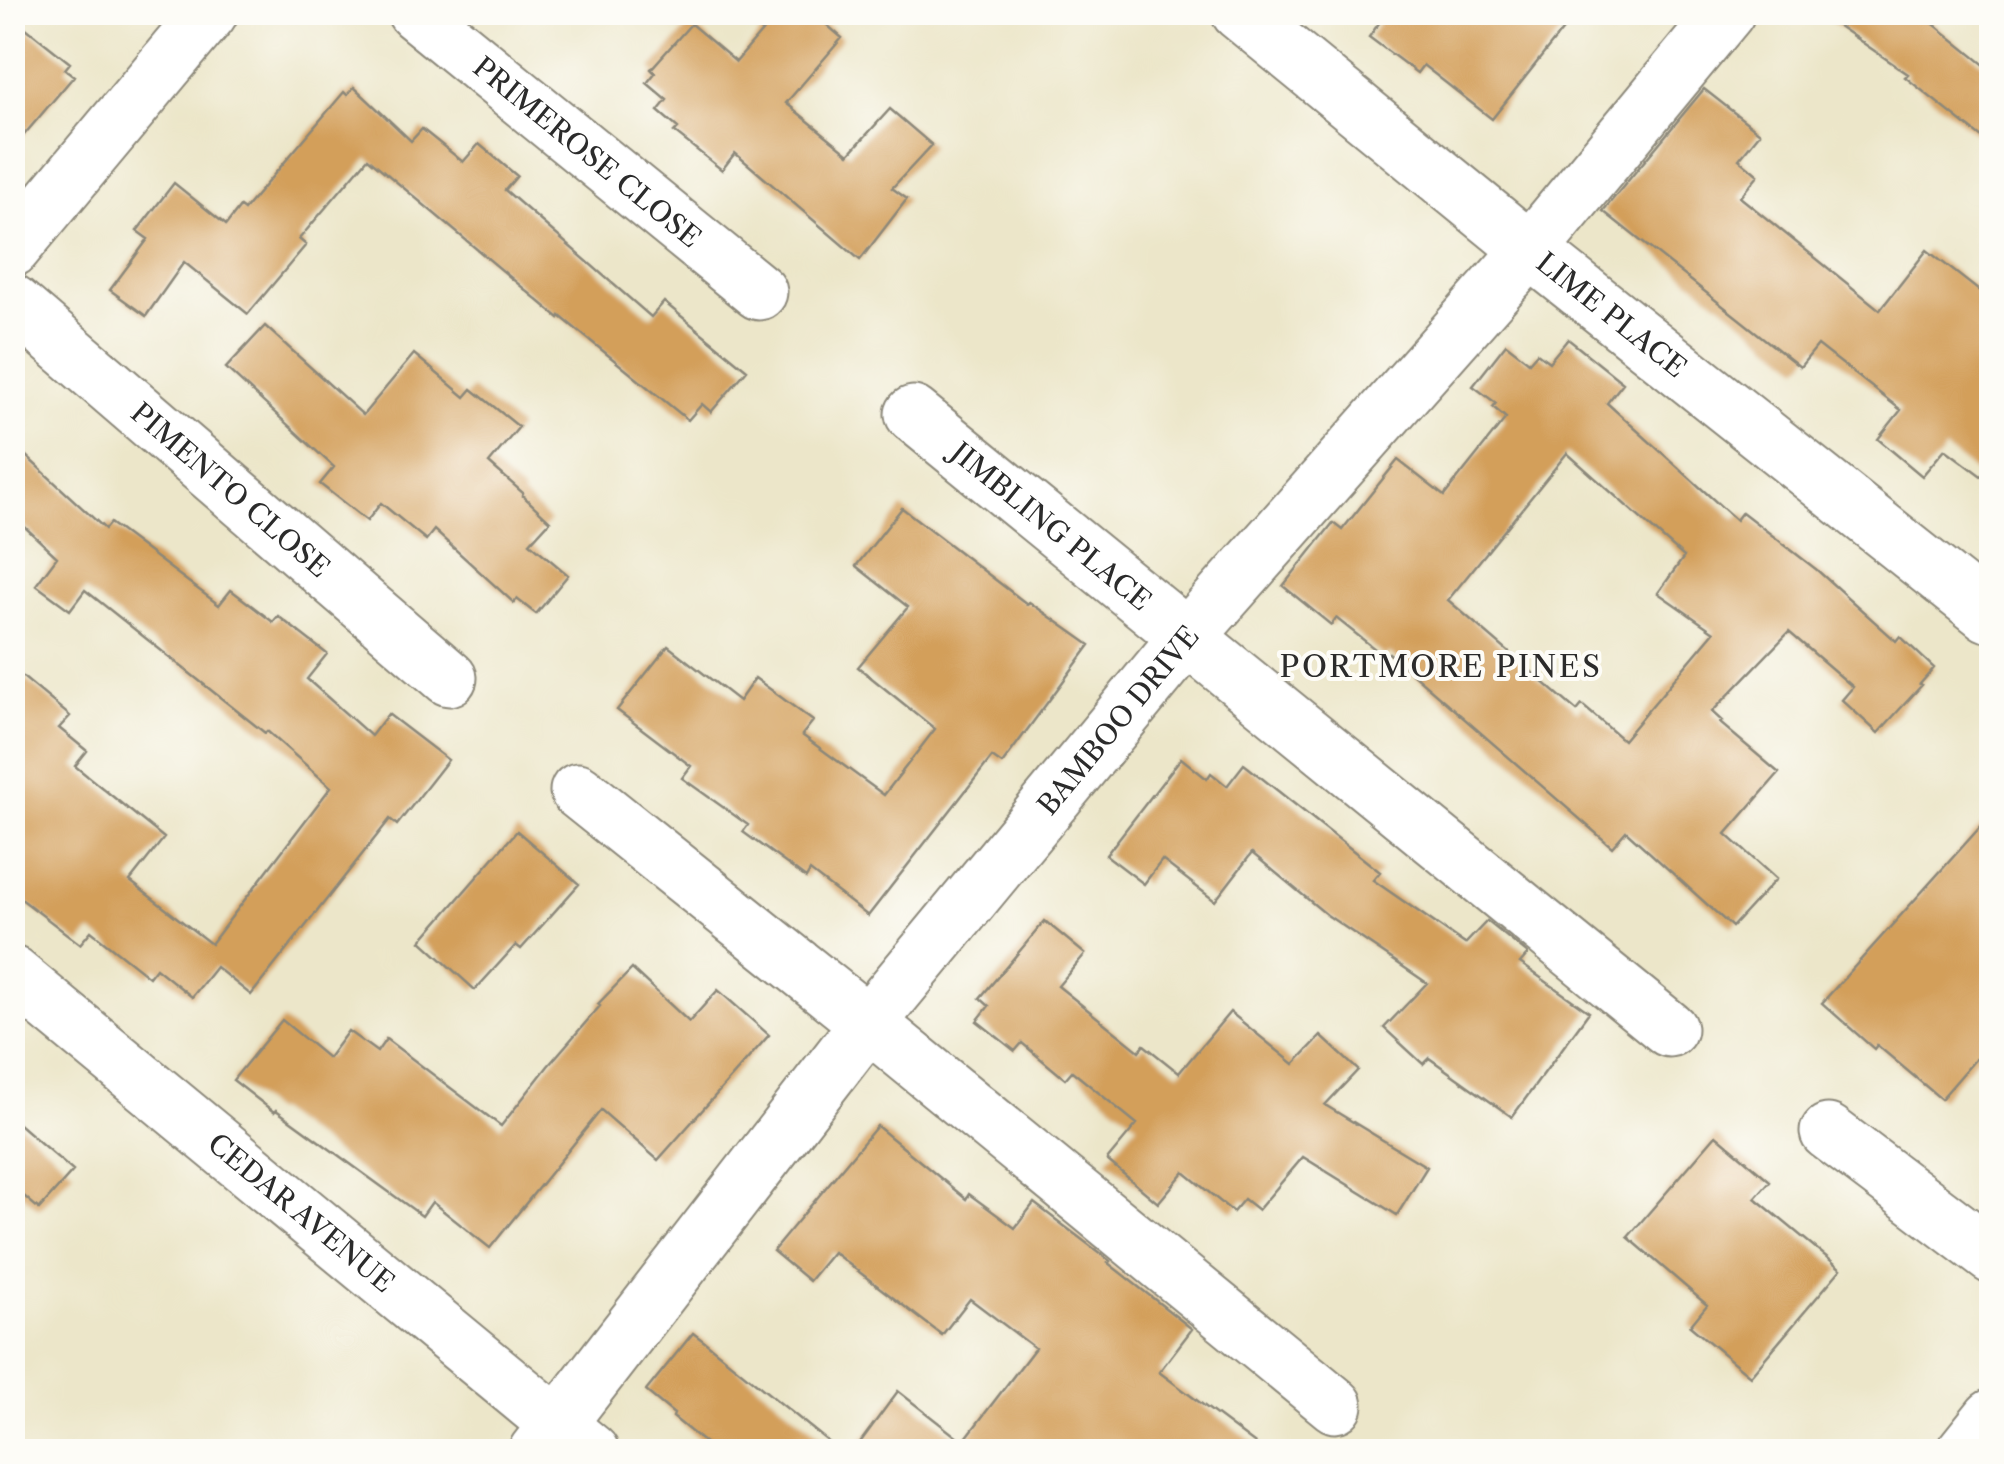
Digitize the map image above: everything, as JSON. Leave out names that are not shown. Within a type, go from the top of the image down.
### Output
[{"type":"street","points":[[12,248],[210,12]]},
{"type":"street","name":"PRIMEROSE CLOSE","points":[[415,12],[758,292]]},
{"type":"street","name":"LIME PLACE","points":[[1239,12],[1530,250],[1988,614]]},
{"type":"street","name":"BAMBOO DRIVE","points":[[562,1443],[868,1024],[1188,636],[1530,250],[1726,12]]},
{"type":"street","name":"PIMENTO CLOSE","points":[[12,302],[449,678]]},
{"type":"street","name":"JIMBLING PLACE","points":[[913,414],[1669,1029]]},
{"type":"street","points":[[578,791],[1335,1404]]},
{"type":"street","name":"CEDAR AVENUE","points":[[12,974],[225,1148],[562,1443]]},
{"type":"street","points":[[1828,1132],[1992,1256]]},
{"type":"street","points":[[1964,1452],[1992,1417]]},
{"type":"building","points":[[779,12],[812,12],[842,38],[786,103],[849,154],[890,109],[932,145],[892,188],[907,199],[860,260],[735,153],[722,170],[674,132],[678,128],[658,111],[667,100],[647,83],[655,73],[651,69],[691,24],[736,62]]},
{"type":"building","points":[[1387,12],[1577,12],[1492,119],[1423,65],[1417,73],[1369,37]]},
{"type":"building","points":[[1818,12],[1919,12],[1992,71],[1992,146],[1905,77],[1908,74]]},
{"type":"building","points":[[12,17],[70,63],[65,69],[74,76],[12,149]]},
{"type":"building","points":[[354,87],[411,141],[422,129],[463,162],[479,144],[517,176],[505,190],[651,317],[664,302],[747,370],[711,412],[702,404],[688,420],[368,158],[299,239],[306,245],[248,314],[184,262],[146,316],[110,290],[148,239],[137,231],[174,183],[226,225],[240,207],[244,210],[344,92],[347,95]]},
{"type":"building","points":[[1704,89],[1760,133],[1739,159],[1758,175],[1740,197],[1880,310],[1927,250],[1992,301],[1992,484],[1945,449],[1922,476],[1878,439],[1901,410],[1818,345],[1800,367],[1603,211]]},
{"type":"building","points":[[265,326],[363,415],[414,354],[465,397],[472,389],[519,427],[489,463],[550,521],[530,543],[568,575],[536,614],[517,599],[514,603],[434,530],[426,540],[381,503],[367,521],[320,484],[334,467],[226,368]]},
{"type":"building","points":[[1568,339],[1623,383],[1607,403],[1736,520],[1742,512],[1817,570],[1896,641],[1900,636],[1934,668],[1878,733],[1842,700],[1853,687],[1789,632],[1712,712],[1779,773],[1726,834],[1776,879],[1732,927],[1626,831],[1612,847],[1389,653],[1385,657],[1336,618],[1331,625],[1283,586],[1333,523],[1342,530],[1398,460],[1444,496],[1506,418],[1493,407],[1496,403],[1473,386],[1506,344],[1529,362],[1537,353],[1549,362]],"holes":[[[1567,453],[1684,557],[1658,593],[1714,632],[1623,740],[1582,705],[1577,711],[1448,600]]]},
{"type":"building","points":[[12,443],[105,529],[110,523],[219,605],[231,590],[273,622],[278,616],[327,654],[307,679],[371,736],[388,714],[448,760],[397,825],[390,819],[251,995],[216,967],[192,997],[156,968],[149,977],[91,931],[80,944],[12,892],[12,668],[70,716],[59,728],[87,751],[75,766],[164,838],[130,881],[211,944],[331,787],[267,731],[85,590],[70,610],[36,585],[57,557],[12,515]]},
{"type":"building","points":[[902,508],[1027,604],[1090,645],[1002,764],[992,757],[868,916],[810,871],[806,878],[743,832],[748,825],[682,778],[691,766],[617,710],[668,646],[739,701],[755,678],[813,721],[802,735],[884,795],[935,729],[858,667],[908,607],[856,566]]},
{"type":"building","points":[[1181,758],[1207,779],[1211,773],[1227,786],[1244,764],[1380,872],[1373,880],[1465,944],[1487,921],[1528,954],[1520,963],[1589,1012],[1512,1117],[1429,1058],[1423,1064],[1384,1028],[1427,983],[1327,915],[1252,853],[1215,901],[1162,860],[1144,884],[1106,855]]},
{"type":"building","points":[[1992,814],[1992,1040],[1941,1099],[1877,1045],[1874,1049],[1822,1003]]},
{"type":"building","points":[[517,831],[579,884],[521,949],[516,945],[475,990],[421,941]]},
{"type":"building","points":[[1045,921],[1085,954],[1058,986],[1139,1051],[1144,1045],[1179,1073],[1230,1012],[1294,1064],[1321,1036],[1358,1070],[1325,1105],[1427,1167],[1397,1215],[1303,1157],[1258,1210],[1244,1199],[1233,1212],[1184,1172],[1158,1203],[1107,1160],[1137,1124],[1072,1071],[1065,1079],[1022,1043],[1015,1051],[977,1021],[989,1006],[980,998]]},
{"type":"building","points":[[632,969],[689,1022],[718,990],[769,1035],[658,1160],[601,1110],[490,1248],[432,1202],[422,1216],[233,1080],[282,1020],[328,1058],[348,1031],[377,1052],[386,1039],[501,1126],[598,1004]]},
{"type":"building","points":[[12,1118],[73,1171],[39,1209],[12,1186]]},
{"type":"building","points":[[877,1126],[966,1199],[969,1194],[1015,1228],[1034,1203],[1192,1329],[1159,1372],[1266,1452],[853,1452],[898,1391],[963,1442],[1035,1348],[970,1299],[942,1335],[833,1252],[809,1281],[773,1251]]},
{"type":"building","points":[[1716,1135],[1770,1181],[1755,1198],[1841,1269],[1750,1376],[1690,1326],[1707,1305],[1628,1237]]},
{"type":"building","points":[[693,1333],[841,1452],[716,1452],[646,1391]]},
{"type":"district","name":"PORTMORE PINES","points":[[1441,666]]}]
